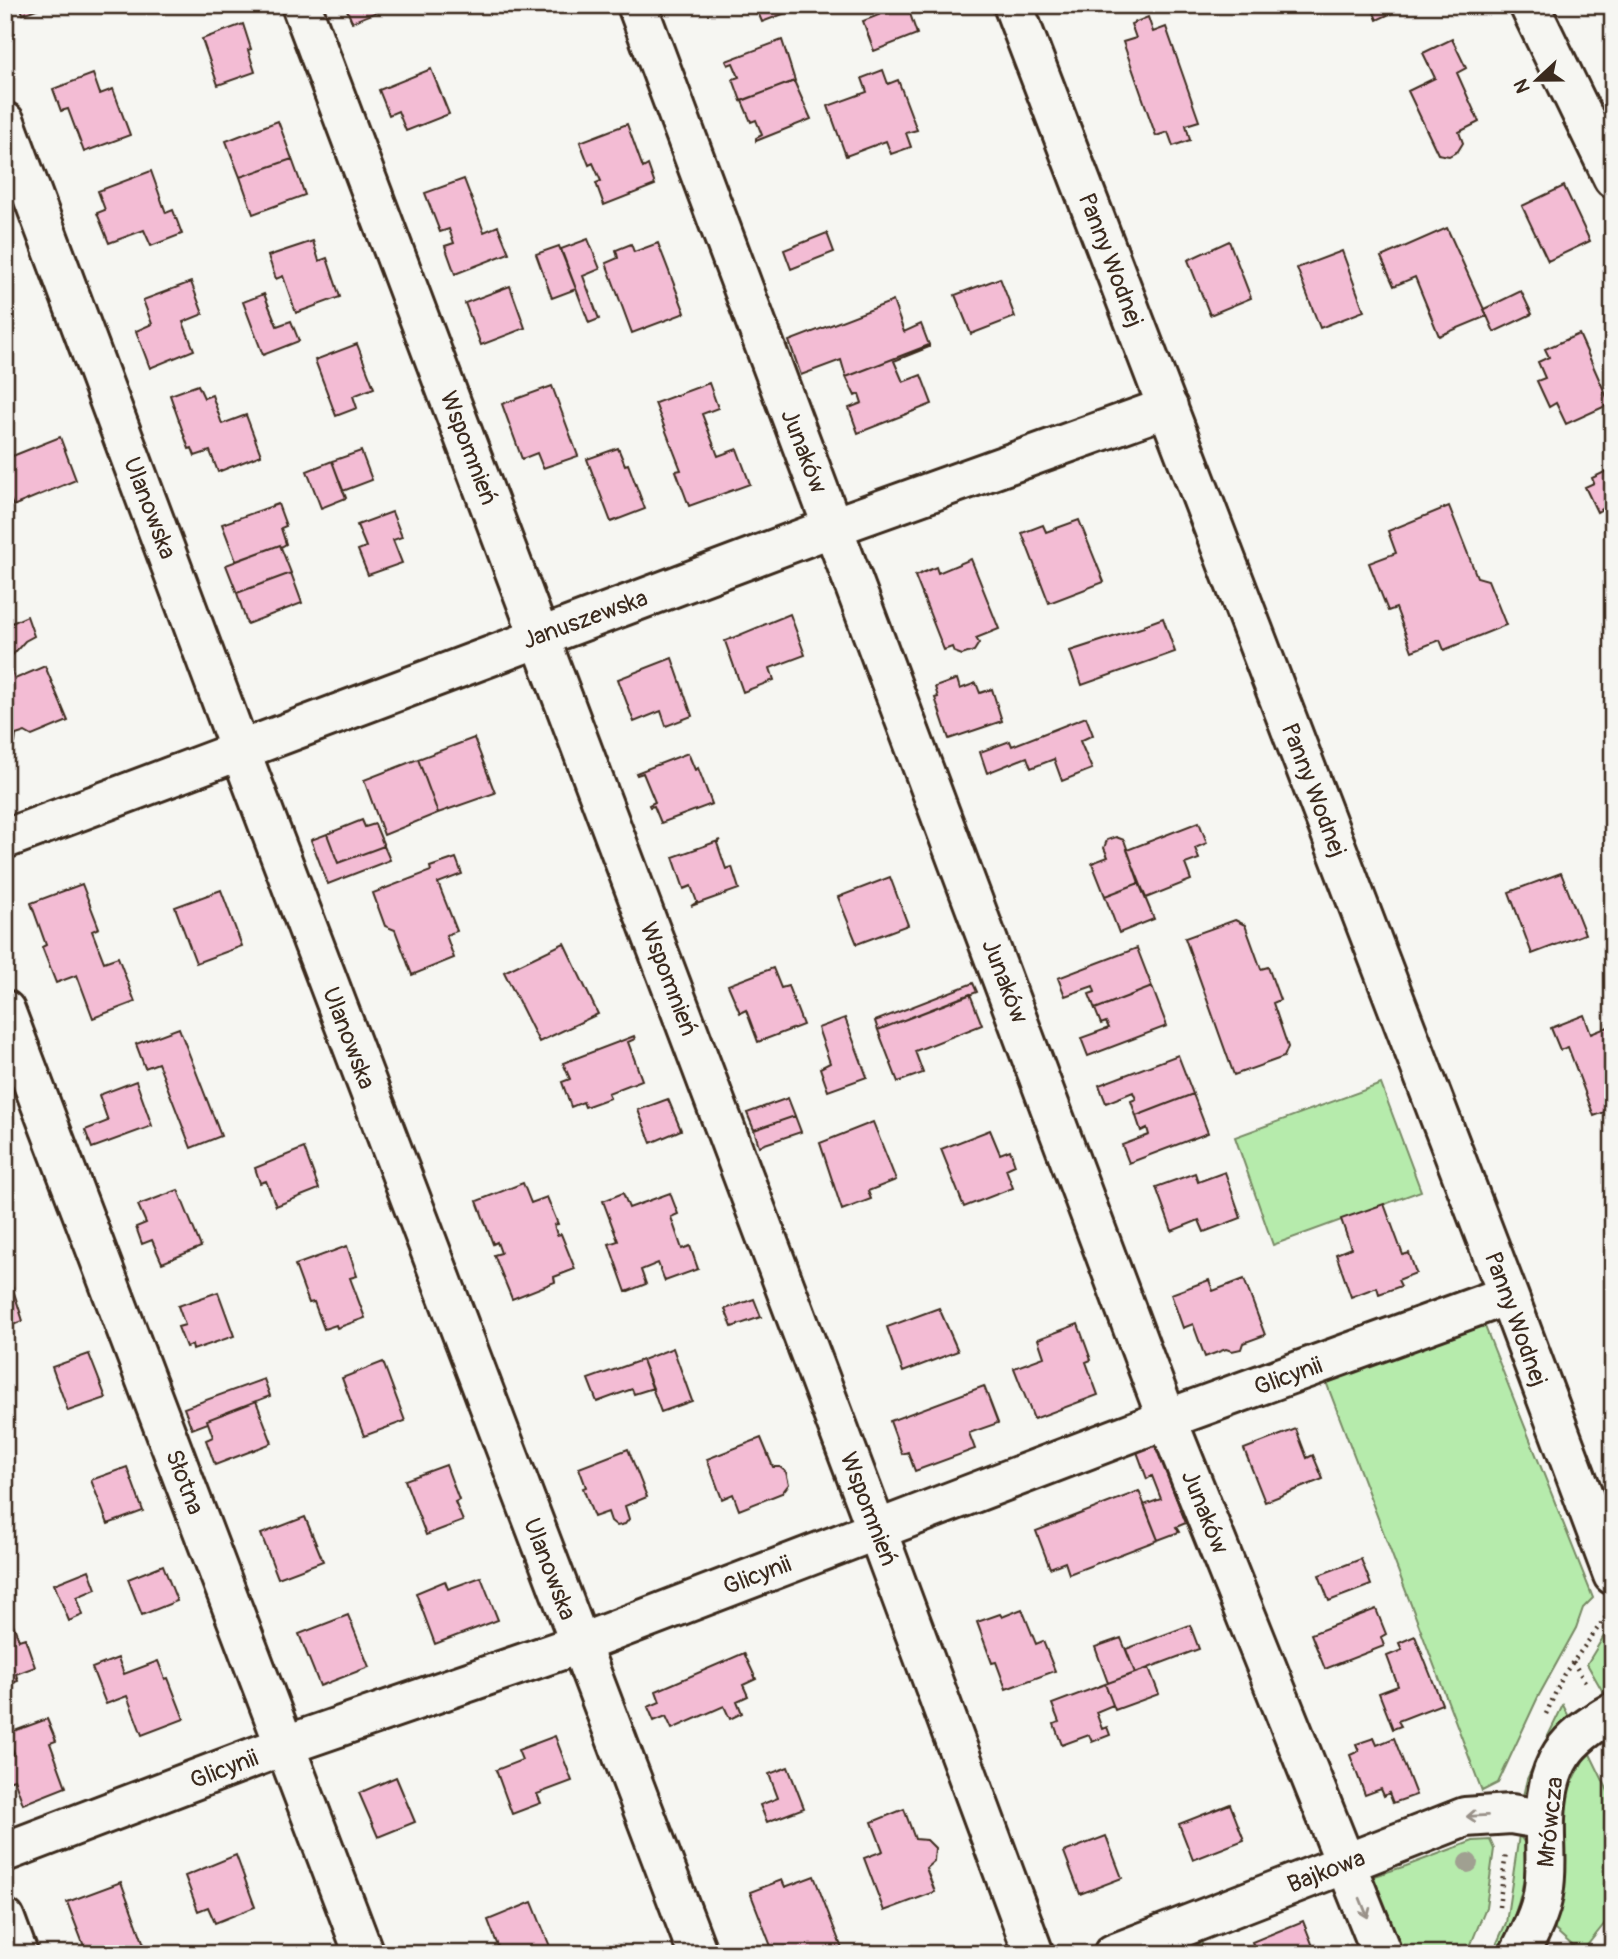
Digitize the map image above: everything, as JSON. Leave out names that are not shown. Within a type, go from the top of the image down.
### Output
[{"type":"street","name":"Wspomnień","points":[[301,5],[1034,1954]]},
{"type":"street","name":"Junaków","points":[[638,5],[1167,1419],[1382,1954]]},
{"type":"street","name":"Panny Wodnej","points":[[1013,5],[1613,1575]]},
{"type":"street","points":[[1529,5],[1613,178]]},
{"type":"street","name":"Ulanowska","points":[[5,122],[240,750],[698,1954]]},
{"type":"street","name":"Januszewska","points":[[5,839],[833,527],[1168,407]]},
{"type":"street","name":"Słotna","points":[[5,1010],[365,1954]]},
{"type":"street","name":"Glicynii","points":[[5,1852],[286,1745],[579,1643],[876,1528],[1508,1295]]},
{"type":"street","name":"Mrówcza","points":[[1519,1954],[1544,1895],[1548,1788],[1556,1763],[1568,1744],[1589,1725],[1600,1699]]},
{"type":"street","name":"Bajkowa","points":[[1113,1954],[1465,1817],[1511,1814],[1545,1820]]},
{"type":"street","points":[[5,1919],[18,1954]]},
{"type":"path","points":[[1573,1662],[1600,1699]]},
{"type":"green space","points":[[1381,1084],[1421,1191],[1273,1245],[1235,1137]]},
{"type":"green space","points":[[1482,1319],[1593,1598],[1583,1608],[1576,1628],[1538,1697],[1498,1783],[1482,1791],[1325,1379]]},
{"type":"green space","points":[[1610,1626],[1613,1635],[1613,1679],[1603,1692],[1587,1664]]},
{"type":"green space","points":[[1563,1705],[1569,1717],[1556,1728],[1544,1745],[1523,1796],[1527,1779]]},
{"type":"green space","points":[[1590,1754],[1613,1801],[1613,1913],[1581,1953],[1555,1930],[1554,1917],[1563,1853],[1566,1795],[1584,1759]]},
{"type":"green space","points":[[1519,1835],[1527,1846],[1522,1889],[1509,1928],[1496,1954],[1492,1954],[1506,1923]]},
{"type":"green space","points":[[1490,1840],[1494,1849],[1486,1907],[1467,1954],[1399,1954],[1364,1879],[1473,1841]]},
{"type":"green space","points":[[1200,1939],[1206,1954],[1161,1954]]},
{"type":"building","points":[[20,5],[47,5],[23,14]]},
{"type":"building","points":[[345,5],[394,5],[352,22]]},
{"type":"building","points":[[770,5],[807,5],[762,22],[757,10]]},
{"type":"building","points":[[907,5],[917,34],[874,51],[863,21]]},
{"type":"building","points":[[1371,5],[1409,5],[1377,20]]},
{"type":"building","points":[[1148,17],[1153,32],[1166,27],[1199,121],[1186,125],[1190,140],[1173,146],[1168,132],[1156,136],[1123,42],[1136,38],[1131,24]]},
{"type":"building","points":[[243,24],[255,72],[218,85],[202,39]]},
{"type":"building","points":[[1452,39],[1466,68],[1457,73],[1479,122],[1459,132],[1463,143],[1458,151],[1449,156],[1438,154],[1408,91],[1435,78],[1423,53]]},
{"type":"building","points":[[782,40],[795,81],[741,101],[733,79],[739,77],[733,63],[728,65],[726,61]]},
{"type":"building","points":[[431,69],[449,114],[406,131],[398,111],[389,115],[379,90]]},
{"type":"building","points":[[883,70],[888,84],[898,80],[917,130],[906,133],[911,147],[891,154],[886,141],[846,156],[828,106],[867,92],[862,78]]},
{"type":"building","points":[[93,74],[100,94],[113,89],[130,135],[84,152],[68,109],[61,111],[53,89]]},
{"type":"building","points":[[794,81],[811,119],[756,141],[756,138],[762,135],[756,120],[751,122],[742,101]]},
{"type":"building","points":[[278,121],[292,159],[240,177],[226,141]]},
{"type":"building","points":[[627,124],[643,168],[648,165],[655,185],[604,205],[596,183],[601,181],[593,163],[589,165],[580,142]]},
{"type":"building","points":[[292,159],[305,195],[253,214],[240,177]]},
{"type":"building","points":[[151,171],[166,213],[173,210],[182,234],[151,246],[144,230],[109,243],[97,213],[105,210],[98,191]]},
{"type":"building","points":[[464,179],[484,232],[498,226],[509,253],[455,274],[445,246],[454,243],[449,229],[440,232],[425,193]]},
{"type":"building","points":[[1564,186],[1590,241],[1548,261],[1522,206]]},
{"type":"building","points":[[1447,228],[1487,316],[1439,336],[1415,277],[1394,286],[1381,257]]},
{"type":"building","points":[[827,233],[834,252],[791,269],[784,250]]},
{"type":"building","points":[[588,239],[600,269],[583,276],[599,319],[589,323],[561,249]]},
{"type":"building","points":[[313,241],[319,261],[327,258],[340,297],[296,313],[283,276],[276,279],[268,256]]},
{"type":"building","points":[[1229,241],[1251,298],[1210,315],[1188,260]]},
{"type":"building","points":[[658,243],[685,313],[632,333],[606,263],[618,258],[616,250],[631,244],[634,252]]},
{"type":"building","points":[[559,246],[576,289],[552,298],[536,254]]},
{"type":"building","points":[[1342,251],[1364,311],[1320,328],[1297,268]]},
{"type":"building","points":[[1000,278],[1015,317],[971,334],[955,295]]},
{"type":"building","points":[[191,282],[203,314],[183,322],[194,350],[150,368],[136,331],[152,324],[143,300]]},
{"type":"building","points":[[510,286],[525,328],[481,345],[465,303]]},
{"type":"building","points":[[1521,291],[1532,314],[1494,332],[1484,309]]},
{"type":"building","points":[[264,294],[277,326],[291,321],[299,341],[263,355],[243,302]]},
{"type":"building","points":[[893,301],[904,332],[921,324],[929,345],[846,377],[841,360],[801,375],[789,341]]},
{"type":"building","points":[[1579,334],[1610,404],[1566,424],[1556,403],[1549,407],[1537,381],[1545,378],[1538,362],[1549,357],[1545,349]]},
{"type":"building","points":[[357,344],[374,388],[353,396],[357,408],[336,416],[315,360]]},
{"type":"building","points":[[929,345],[894,361],[903,382],[921,375],[932,404],[858,433],[849,408],[862,403],[859,394],[855,396],[846,377]]},
{"type":"building","points":[[709,383],[718,408],[702,414],[718,456],[737,449],[750,484],[689,506],[676,471],[681,470],[655,403]]},
{"type":"building","points":[[198,385],[204,398],[212,395],[222,424],[246,415],[261,455],[218,472],[210,451],[195,456],[192,448],[189,449],[170,395]]},
{"type":"building","points":[[552,386],[578,456],[543,468],[537,453],[522,459],[502,404]]},
{"type":"building","points":[[60,437],[76,480],[13,506],[5,487],[5,459]]},
{"type":"building","points":[[618,448],[625,465],[628,464],[645,509],[611,522],[587,459]]},
{"type":"building","points":[[361,451],[372,480],[343,491],[332,461]]},
{"type":"building","points":[[332,461],[346,498],[321,508],[307,471]]},
{"type":"building","points":[[1613,468],[1613,521],[1606,507],[1597,512],[1585,487],[1594,483],[1592,478]]},
{"type":"building","points":[[278,504],[286,526],[281,528],[286,544],[236,561],[222,524]]},
{"type":"building","points":[[1449,506],[1477,577],[1488,580],[1506,625],[1444,650],[1440,640],[1412,651],[1396,608],[1388,611],[1369,563],[1396,553],[1388,531]]},
{"type":"building","points":[[392,512],[402,537],[393,540],[402,563],[368,575],[358,550],[366,547],[357,525]]},
{"type":"building","points":[[1079,520],[1104,582],[1049,603],[1022,533],[1043,525],[1046,532]]},
{"type":"building","points":[[280,545],[291,573],[237,593],[226,565]]},
{"type":"building","points":[[971,559],[999,629],[976,638],[979,643],[974,651],[962,655],[954,652],[952,647],[944,650],[915,576],[936,567],[938,573]]},
{"type":"building","points":[[291,573],[302,603],[247,624],[237,593]]},
{"type":"building","points":[[790,614],[805,655],[770,668],[774,680],[743,692],[725,641]]},
{"type":"building","points":[[27,616],[34,636],[25,641],[8,660],[15,679],[45,666],[68,721],[32,736],[25,732],[16,735],[15,743],[5,747],[5,626]]},
{"type":"building","points":[[1163,618],[1175,652],[1082,685],[1070,651],[1144,627]]},
{"type":"building","points":[[672,658],[692,716],[666,726],[661,711],[634,722],[618,679]]},
{"type":"building","points":[[957,679],[960,689],[976,683],[980,693],[992,689],[1002,721],[949,739],[935,698],[938,697],[935,687]]},
{"type":"building","points":[[1613,709],[1613,725],[1607,711]]},
{"type":"building","points":[[1086,717],[1093,735],[1080,741],[1092,769],[1062,781],[1054,759],[1031,768],[1027,757],[987,773],[980,752],[1010,741],[1012,746]]},
{"type":"building","points":[[474,738],[495,793],[438,813],[418,759]]},
{"type":"building","points":[[688,753],[695,770],[698,768],[712,804],[661,823],[654,806],[649,805],[655,802],[643,773],[636,773]]},
{"type":"building","points":[[418,759],[438,813],[384,835],[364,780]]},
{"type":"building","points":[[362,820],[365,827],[375,824],[384,846],[338,863],[327,834]]},
{"type":"building","points":[[1199,822],[1207,843],[1195,848],[1199,859],[1185,864],[1191,880],[1146,898],[1127,850]]},
{"type":"building","points":[[327,834],[338,863],[384,846],[390,860],[328,884],[311,840]]},
{"type":"building","points":[[1116,837],[1124,840],[1139,883],[1105,896],[1092,863],[1108,857],[1104,848],[1107,840]]},
{"type":"building","points":[[721,840],[717,843],[726,869],[732,867],[739,889],[691,906],[697,902],[691,886],[684,889],[673,857]]},
{"type":"building","points":[[456,858],[462,874],[438,883],[457,931],[446,935],[454,958],[412,975],[395,930],[385,926],[373,893],[431,871],[430,867]]},
{"type":"building","points":[[1561,873],[1585,934],[1532,954],[1509,892]]},
{"type":"building","points":[[890,877],[908,925],[857,944],[838,897]]},
{"type":"building","points":[[1139,883],[1154,919],[1119,933],[1105,896]]},
{"type":"building","points":[[82,884],[99,928],[92,931],[104,962],[118,957],[135,1002],[93,1018],[77,975],[56,983],[42,947],[46,945],[31,903]]},
{"type":"building","points":[[221,890],[242,946],[196,963],[175,907]]},
{"type":"building","points":[[1235,920],[1245,925],[1261,969],[1268,967],[1280,1000],[1273,1003],[1288,1047],[1284,1057],[1234,1075],[1185,938]]},
{"type":"building","points":[[564,943],[598,1014],[539,1042],[504,972]]},
{"type":"building","points":[[1137,948],[1152,987],[1095,1009],[1089,994],[1095,992],[1093,986],[1065,996],[1058,978]]},
{"type":"building","points":[[773,968],[781,988],[788,986],[803,1025],[758,1042],[746,1010],[740,1013],[728,985]]},
{"type":"building","points":[[973,983],[977,992],[878,1030],[875,1021]]},
{"type":"building","points":[[1152,987],[1167,1026],[1088,1056],[1081,1038],[1109,1028],[1106,1022],[1101,1024],[1095,1009]]},
{"type":"building","points":[[970,994],[982,1025],[915,1051],[923,1073],[898,1082],[878,1030]]},
{"type":"building","points":[[1584,1015],[1591,1034],[1613,1025],[1613,1109],[1594,1116],[1568,1047],[1560,1050],[1551,1028]]},
{"type":"building","points":[[845,1018],[867,1077],[828,1091],[820,1068],[830,1063],[818,1028]]},
{"type":"building","points":[[179,1028],[221,1136],[191,1148],[158,1063],[145,1068],[136,1044]]},
{"type":"building","points":[[634,1036],[635,1039],[628,1042],[642,1080],[608,1093],[610,1098],[585,1107],[583,1102],[571,1107],[562,1082],[570,1079],[563,1063]]},
{"type":"building","points":[[1178,1055],[1193,1094],[1136,1116],[1131,1101],[1136,1099],[1133,1092],[1106,1103],[1099,1085]]},
{"type":"building","points":[[136,1081],[152,1126],[92,1148],[85,1130],[108,1121],[99,1095]]},
{"type":"building","points":[[1193,1094],[1208,1133],[1129,1163],[1122,1145],[1149,1135],[1147,1128],[1141,1131],[1136,1116]]},
{"type":"building","points":[[788,1098],[795,1116],[754,1130],[747,1113]]},
{"type":"building","points":[[668,1099],[681,1130],[651,1143],[638,1110]]},
{"type":"building","points":[[795,1116],[801,1132],[759,1146],[754,1130]]},
{"type":"building","points":[[873,1122],[896,1180],[868,1191],[871,1199],[842,1210],[820,1143]]},
{"type":"building","points":[[990,1130],[1000,1154],[1010,1150],[1015,1165],[1006,1169],[1013,1188],[964,1207],[941,1149]]},
{"type":"building","points":[[304,1148],[319,1189],[276,1206],[266,1181],[260,1183],[255,1168]]},
{"type":"building","points":[[1225,1172],[1241,1218],[1204,1232],[1199,1220],[1172,1231],[1156,1187],[1195,1173],[1198,1182]]},
{"type":"building","points":[[523,1183],[531,1203],[547,1197],[558,1224],[554,1225],[557,1235],[561,1234],[575,1269],[554,1277],[555,1282],[512,1299],[494,1255],[501,1253],[497,1242],[493,1244],[477,1201]]},
{"type":"building","points":[[178,1190],[201,1247],[162,1263],[152,1240],[142,1244],[136,1227],[146,1223],[138,1205]]},
{"type":"building","points":[[623,1193],[629,1208],[670,1193],[678,1214],[671,1217],[682,1249],[690,1246],[698,1269],[665,1281],[658,1263],[641,1270],[646,1284],[626,1292],[609,1244],[618,1241],[603,1201]]},
{"type":"building","points":[[1384,1204],[1403,1255],[1409,1253],[1416,1273],[1398,1280],[1401,1286],[1379,1294],[1377,1287],[1351,1297],[1336,1254],[1351,1248],[1341,1219]]},
{"type":"building","points":[[347,1246],[357,1276],[350,1278],[365,1318],[337,1328],[336,1325],[324,1329],[314,1302],[309,1303],[295,1265]]},
{"type":"building","points":[[9,1277],[23,1321],[5,1328],[5,1278]]},
{"type":"building","points":[[1244,1279],[1265,1335],[1243,1343],[1241,1349],[1226,1349],[1205,1357],[1193,1324],[1183,1328],[1171,1294],[1209,1280],[1213,1291]]},
{"type":"building","points":[[218,1292],[234,1336],[193,1350],[192,1345],[186,1347],[178,1327],[185,1325],[178,1306]]},
{"type":"building","points":[[754,1299],[761,1317],[732,1327],[725,1309]]},
{"type":"building","points":[[939,1308],[958,1351],[903,1372],[887,1327]]},
{"type":"building","points":[[1078,1324],[1091,1360],[1086,1362],[1098,1395],[1034,1419],[1014,1368],[1044,1357],[1038,1339]]},
{"type":"building","points":[[673,1348],[692,1401],[661,1412],[642,1360]]},
{"type":"building","points":[[89,1354],[106,1398],[68,1411],[52,1367]]},
{"type":"building","points":[[642,1360],[653,1388],[634,1394],[632,1389],[597,1402],[588,1379]]},
{"type":"building","points":[[383,1362],[405,1421],[364,1436],[342,1378]]},
{"type":"building","points":[[264,1379],[270,1396],[207,1420],[208,1423],[192,1429],[184,1408]]},
{"type":"building","points":[[984,1386],[998,1423],[969,1433],[975,1449],[915,1471],[908,1452],[902,1454],[890,1421]]},
{"type":"building","points":[[256,1401],[272,1443],[215,1465],[206,1440],[213,1437],[207,1420]]},
{"type":"building","points":[[1296,1429],[1307,1458],[1313,1455],[1323,1479],[1265,1502],[1244,1449]]},
{"type":"building","points":[[761,1438],[773,1467],[780,1467],[786,1472],[789,1484],[782,1493],[739,1510],[733,1494],[722,1499],[707,1459]]},
{"type":"building","points":[[1154,1442],[1186,1523],[1176,1527],[1179,1532],[1158,1540],[1144,1505],[1161,1499],[1152,1476],[1147,1479],[1136,1449]]},
{"type":"building","points":[[628,1449],[647,1497],[625,1506],[629,1519],[625,1524],[617,1526],[611,1521],[608,1512],[594,1517],[579,1468]]},
{"type":"building","points":[[446,1465],[459,1500],[455,1502],[463,1521],[426,1535],[405,1480]]},
{"type":"building","points":[[127,1467],[143,1511],[108,1524],[91,1480]]},
{"type":"building","points":[[1139,1491],[1158,1540],[1069,1574],[1065,1562],[1050,1568],[1036,1531]]},
{"type":"building","points":[[305,1517],[323,1561],[278,1578],[261,1534]]},
{"type":"building","points":[[1361,1559],[1371,1585],[1329,1601],[1319,1575]]},
{"type":"building","points":[[163,1565],[177,1601],[142,1615],[128,1579]]},
{"type":"building","points":[[89,1570],[96,1589],[77,1597],[83,1615],[69,1621],[54,1584]]},
{"type":"building","points":[[481,1577],[498,1620],[435,1644],[416,1593],[445,1581],[448,1589]]},
{"type":"building","points":[[1022,1609],[1036,1644],[1043,1641],[1055,1671],[1006,1689],[996,1662],[992,1663],[977,1622],[1000,1614],[1002,1617]]},
{"type":"building","points":[[1376,1609],[1386,1634],[1381,1637],[1384,1646],[1325,1669],[1311,1634]]},
{"type":"building","points":[[348,1615],[369,1667],[320,1686],[299,1634]]},
{"type":"building","points":[[12,1621],[19,1640],[25,1638],[35,1667],[16,1674],[18,1681],[5,1686],[5,1624]]},
{"type":"building","points":[[1190,1625],[1199,1649],[1135,1673],[1126,1649]]},
{"type":"building","points":[[1415,1636],[1442,1704],[1398,1721],[1401,1726],[1393,1729],[1379,1693],[1398,1686],[1387,1656],[1402,1650],[1399,1643]]},
{"type":"building","points":[[1121,1638],[1135,1673],[1108,1683],[1095,1647]]},
{"type":"building","points":[[744,1653],[756,1679],[743,1685],[748,1696],[737,1701],[742,1713],[730,1719],[724,1706],[672,1729],[666,1716],[654,1721],[648,1707],[660,1702],[656,1691]]},
{"type":"building","points":[[118,1658],[124,1674],[158,1661],[165,1679],[168,1678],[184,1719],[142,1735],[127,1696],[106,1704],[92,1668]]},
{"type":"building","points":[[1149,1668],[1159,1694],[1115,1710],[1105,1684]]},
{"type":"building","points":[[1105,1684],[1113,1705],[1096,1712],[1102,1729],[1107,1727],[1110,1735],[1092,1742],[1089,1735],[1062,1745],[1054,1724],[1059,1722],[1052,1704]]},
{"type":"building","points":[[47,1719],[56,1741],[50,1743],[66,1787],[23,1804],[14,1779],[5,1782],[5,1768],[9,1767],[5,1757],[14,1753],[6,1734]]},
{"type":"building","points":[[555,1736],[572,1781],[537,1794],[541,1803],[512,1814],[496,1770],[522,1760],[518,1750]]},
{"type":"building","points":[[1374,1738],[1377,1745],[1394,1738],[1416,1795],[1393,1803],[1389,1793],[1384,1796],[1381,1789],[1365,1795],[1350,1755],[1359,1751],[1356,1744]]},
{"type":"building","points":[[788,1767],[804,1808],[767,1822],[760,1805],[778,1798],[769,1774]]},
{"type":"building","points":[[396,1777],[415,1822],[378,1837],[359,1793]]},
{"type":"building","points":[[1230,1804],[1244,1840],[1193,1860],[1179,1824]]},
{"type":"building","points":[[904,1809],[915,1839],[927,1840],[935,1848],[934,1861],[926,1868],[935,1892],[884,1911],[864,1858],[883,1851],[872,1822]]},
{"type":"building","points":[[1106,1836],[1122,1878],[1080,1894],[1064,1852]]},
{"type":"building","points":[[236,1855],[255,1907],[215,1923],[208,1907],[198,1911],[185,1876]]},
{"type":"building","points":[[814,1876],[844,1954],[774,1954],[750,1892],[782,1880],[785,1887]]},
{"type":"building","points":[[121,1882],[146,1950],[136,1954],[87,1954],[67,1902]]},
{"type":"building","points":[[532,1902],[553,1954],[501,1954],[488,1920]]},
{"type":"building","points":[[1303,1921],[1316,1954],[1257,1954],[1252,1942]]}]
